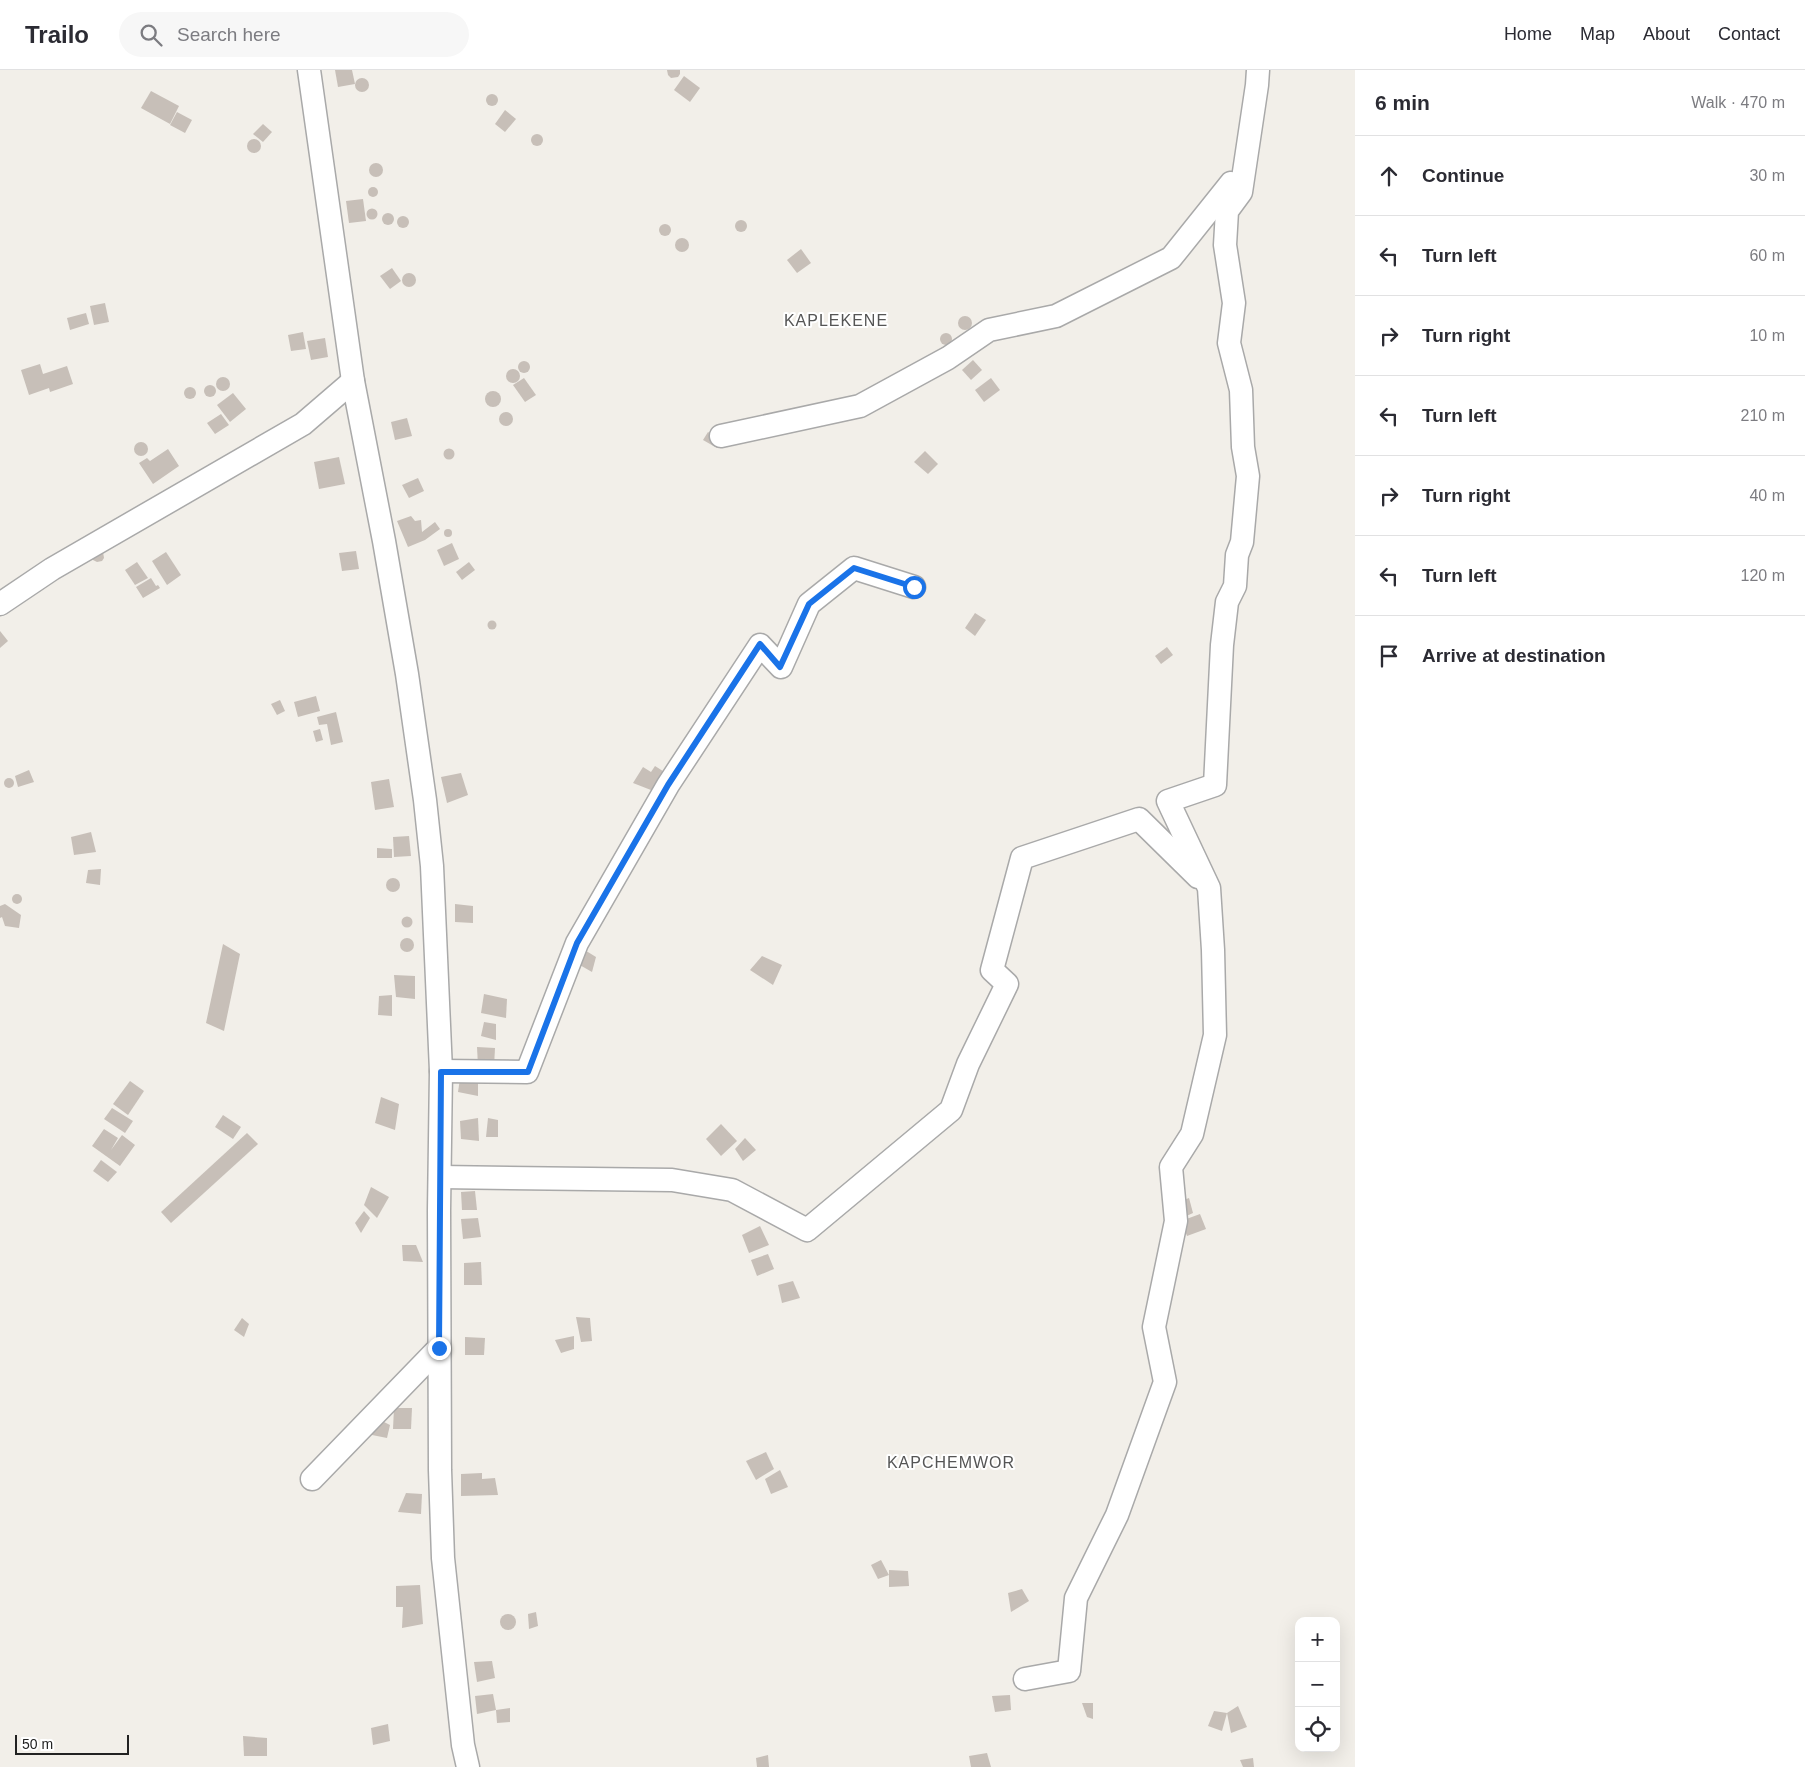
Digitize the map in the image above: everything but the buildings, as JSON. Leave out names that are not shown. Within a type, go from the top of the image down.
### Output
[{"type":"street","points":[[309,70],[353,381],[407,674],[425,800],[432,866],[441,1072],[439,1348],[443,1558],[463,1745],[468,1767]]},
{"type":"street","points":[[1024,1678],[1069,1670],[1076,1598],[1117,1515],[1165,1382],[1154,1327],[1176,1221],[1171,1167],[1192,1134],[1215,1035],[1209,888],[1168,800],[1215,785],[1226,602],[1235,586],[1237,556],[1242,542],[1248,476],[1243,447],[1241,390],[1229,343],[1234,303],[1225,245],[1227,211],[1241,192],[1258,70]]},
{"type":"street","points":[[721,436],[860,406],[948,358],[989,330],[1056,316],[1171,258],[1245,165]]},
{"type":"street","points":[[0,604],[52,569],[303,424],[353,381]]},
{"type":"street","points":[[441,1072],[528,1072],[577,943],[668,785],[760,644],[780,667],[809,604],[854,568],[914,587]]},
{"type":"street","points":[[440,1177],[672,1180],[732,1190],[807,1230],[951,1110],[968,1064],[1007,984],[992,970],[1022,858],[1139,819],[1209,888]]},
{"type":"street","points":[[312,1480],[439,1348]]},
{"type":"district","name":"KAPLEKENE","points":[[836,320]]},
{"type":"district","name":"KAPCHEMWOR","points":[[951,1462]]},
{"type":"route","points":[[439,1348],[441,1072],[528,1072],[577,943],[668,785],[760,644],[780,667],[809,604],[854,568],[914,587]]}]
